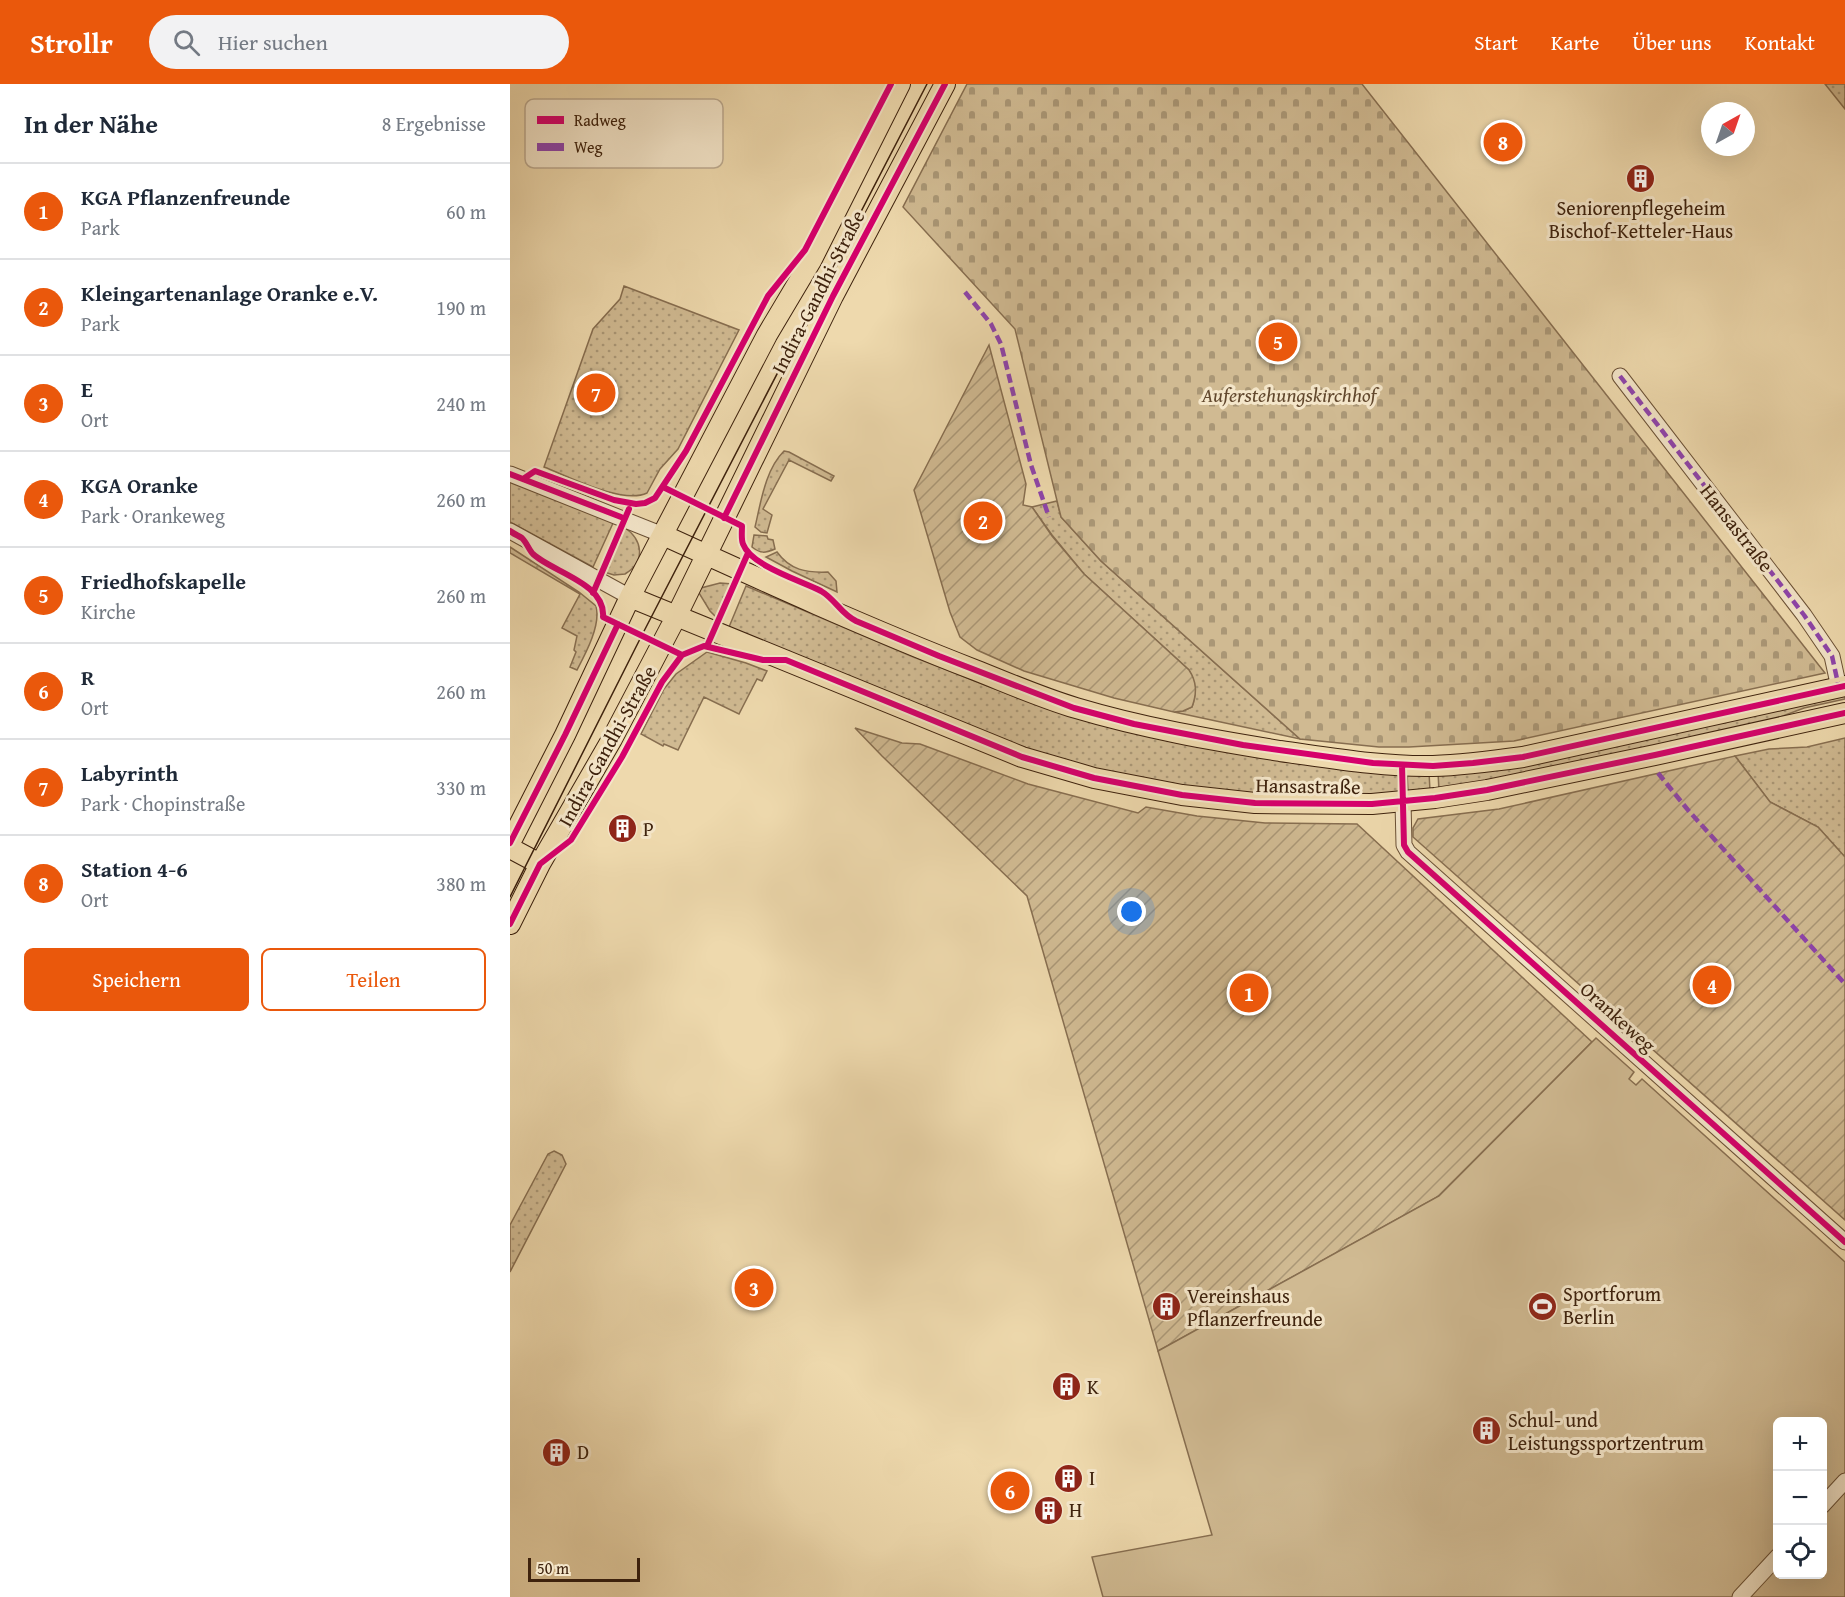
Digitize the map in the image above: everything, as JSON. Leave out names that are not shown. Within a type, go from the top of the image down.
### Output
[{"type":"main road","name":"Indira-Gandhi-Straße","points":[[510,843],[565,735],[630,597],[767,335],[811,261],[900,84]]},
{"type":"main road","name":"Indira-Gandhi-Straße","points":[[510,924],[540,864],[612,739],[676,617],[833,296],[945,84]]},
{"type":"main road","name":"Hansastraße","points":[[663,535],[939,656],[1074,708],[1134,724],[1243,745],[1373,763],[1433,766],[1473,764],[1524,757],[1842,687]]},
{"type":"main road","name":"Hansastraße","points":[[630,597],[1022,757],[1094,778],[1182,795],[1255,803],[1325,805],[1402,802],[1487,790],[1845,713]]},
{"type":"main road","points":[[510,848],[540,864]]},
{"type":"street","name":"Hansastraße","points":[[1620,376],[1804,615],[1832,656],[1842,687]]},
{"type":"street","points":[[510,474],[663,535]]},
{"type":"street","points":[[510,531],[630,597]]},
{"type":"street","name":"Orankeweg","points":[[1402,802],[1404,845],[1408,852],[1845,1242]]},
{"type":"street","points":[[1827,1501],[1845,1481]]},
{"type":"street","points":[[1740,1597],[1773,1561]]},
{"type":"green space","name":"Auferstehungskirchhof","points":[[967,84],[1362,84],[1825,673],[1514,741],[1379,747],[1300,739],[1101,561],[1061,517],[1015,329],[903,207]]},
{"type":"green space","points":[[1825,84],[1845,84],[1845,109]]},
{"type":"green space","points":[[624,286],[739,330],[678,449],[660,469],[647,493],[636,496],[595,488],[544,467],[593,329],[620,299]]},
{"type":"green space","points":[[989,345],[1026,484],[1023,505],[1032,507],[1052,536],[1084,574],[1189,670],[1194,679],[1195,688],[1192,707],[1174,712],[1114,698],[1024,671],[977,650],[960,637],[950,612],[914,490]]},
{"type":"green space","points":[[784,451],[834,476],[831,481],[789,460],[763,509],[772,515],[767,533],[761,532],[755,527],[765,487],[772,467]]},
{"type":"green space","points":[[510,480],[614,521],[593,567],[510,522]]},
{"type":"green space","points":[[1057,501],[1061,517],[1101,561],[1300,739],[1174,712],[1192,707],[1195,688],[1189,670],[1084,574],[1032,507]]},
{"type":"green space","points":[[624,527],[638,544],[639,557],[632,569],[625,574],[614,575],[604,572]]},
{"type":"green space","points":[[754,535],[767,536],[768,539],[773,540],[775,549],[763,552],[752,547]]},
{"type":"green space","points":[[510,547],[579,592],[596,606],[595,630],[577,670],[570,667],[576,652],[574,650],[577,636],[562,628],[580,594],[510,553]]},
{"type":"green space","points":[[777,552],[793,567],[813,572],[828,572],[836,581],[837,592],[766,557]]},
{"type":"green space","points":[[720,583],[732,584],[717,618],[699,593],[701,588]]},
{"type":"green space","points":[[746,586],[911,656],[1018,698],[1398,772],[1399,793],[1355,796],[1247,795],[1176,787],[1089,767],[1019,746],[729,627]]},
{"type":"green space","points":[[707,652],[767,671],[762,681],[757,679],[739,714],[704,697],[678,750],[664,744],[663,746],[641,734],[664,689],[676,674]]},
{"type":"green space","points":[[1845,694],[1845,699],[1804,708],[1754,727],[1439,791],[1438,772]]},
{"type":"green space","points":[[855,728],[902,743],[920,744],[1028,784],[1138,813],[1146,807],[1197,816],[1265,823],[1357,824],[1592,1042],[1439,1196],[1158,1351],[1027,896]]},
{"type":"green space","points":[[1845,738],[1845,857],[1818,827],[1770,802],[1735,756],[1769,749],[1807,747]]},
{"type":"green space","points":[[1735,756],[1770,802],[1818,827],[1845,857],[1845,1220],[1413,837],[1413,828],[1418,819],[1499,809]]},
{"type":"green space","points":[[1429,772],[1430,791],[1408,792],[1407,773]]},
{"type":"green space","name":"Sportforum Berlin","points":[[1596,1038],[1634,1072],[1629,1079],[1636,1085],[1642,1079],[1845,1262],[1845,1597],[1103,1597],[1092,1557],[1212,1535],[1158,1351],[1439,1196]]},
{"type":"green space","points":[[554,1151],[562,1155],[566,1164],[510,1272],[510,1225],[548,1154]]},
{"type":"tram line","points":[[510,897],[642,635],[927,84]]},
{"type":"marked path","points":[[965,292],[991,324],[1001,344],[1031,465],[1049,517]]},
{"type":"marked path","points":[[1620,376],[1804,615],[1832,656],[1839,688]]},
{"type":"marked path","points":[[1658,773],[1688,810],[1845,984]]},
{"type":"cycle path","points":[[523,479],[535,471],[614,500],[636,504],[655,498],[686,451],[768,296],[805,250],[891,84]]},
{"type":"cycle path","points":[[724,518],[833,296],[945,84]]},
{"type":"cycle path","points":[[510,474],[621,517]]},
{"type":"cycle path","points":[[663,487],[742,526],[743,544],[756,559],[778,572],[821,591],[856,621],[1074,708],[1134,724],[1243,745],[1373,763],[1433,766],[1473,763],[1523,757],[1845,686]]},
{"type":"cycle path","points":[[593,593],[629,509]]},
{"type":"cycle path","points":[[510,531],[522,538],[533,554],[596,595],[602,605],[603,617],[682,655]]},
{"type":"cycle path","points":[[707,646],[748,553]]},
{"type":"cycle path","points":[[510,843],[618,624]]},
{"type":"cycle path","points":[[510,924],[540,864],[571,840],[622,757],[662,682],[682,655],[704,646],[763,660],[786,660],[1022,757],[1094,778],[1182,795],[1255,803],[1372,804],[1435,798],[1487,790],[1845,713]]},
{"type":"cycle path","points":[[1402,765],[1404,845],[1408,852],[1845,1242]]},
{"type":"place","name":"Station 4-6","points":[[1503,142]]},
{"type":"place","name":"Seniorenpflegeheim Bischof-Ketteler-Haus","points":[[1641,178]]},
{"type":"place","name":"Friedhofskapelle","points":[[1278,342]]},
{"type":"place","name":"Labyrinth","points":[[596,393]]},
{"type":"place","name":"Kleingartenanlage Oranke e.V.","points":[[983,521]]},
{"type":"place","name":"P","points":[[622,829]]},
{"type":"place","name":"KGA Oranke","points":[[1712,985]]},
{"type":"place","name":"KGA Pflanzenfreunde","points":[[1249,993]]},
{"type":"place","name":"E","points":[[754,1288]]},
{"type":"place","name":"Sportforum Berlin","points":[[1542,1306]]},
{"type":"place","name":"Vereinshaus Pflanzerfreunde","points":[[1166,1307]]},
{"type":"place","name":"K","points":[[1066,1387]]},
{"type":"place","name":"Schul- und Leistungssportzentrum","points":[[1487,1431]]},
{"type":"place","name":"D","points":[[556,1452]]},
{"type":"place","name":"I","points":[[1068,1478]]},
{"type":"place","name":"R","points":[[1010,1491]]},
{"type":"place","name":"H","points":[[1048,1510]]}]
